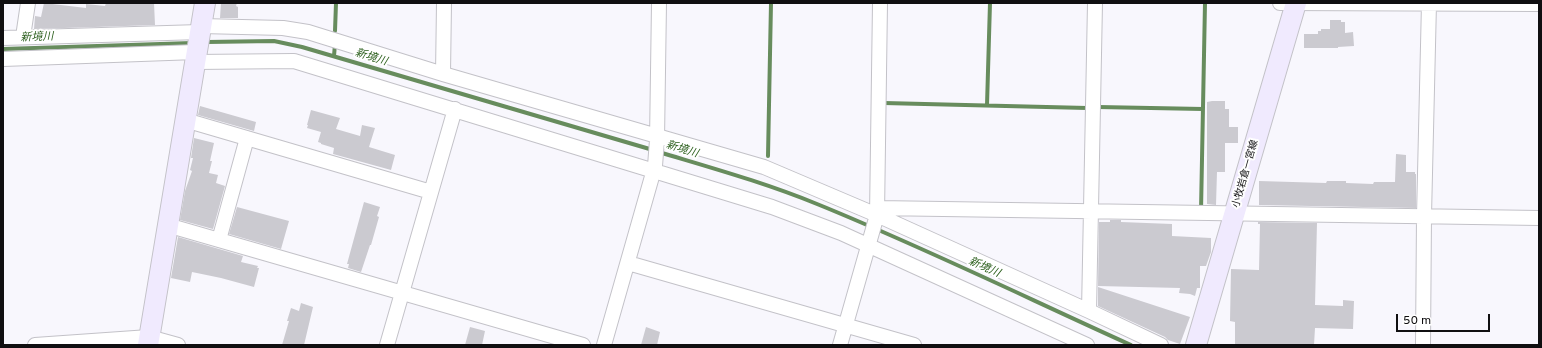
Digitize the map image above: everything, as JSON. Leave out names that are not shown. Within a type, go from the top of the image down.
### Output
[{"type":"main road","points":[[148,341],[205,3]]},
{"type":"main road","name":"小牧岩倉一宮線","points":[[1196,345],[1296,3]]},
{"type":"street","points":[[23,37],[28,3]]},
{"type":"street","points":[[443,74],[444,3]]},
{"type":"street","points":[[604,345],[655,168],[657,138],[659,3]]},
{"type":"street","points":[[840,345],[877,214],[880,3]]},
{"type":"street","points":[[1089,311],[1095,3]]},
{"type":"street","points":[[1280,3],[1539,4]]},
{"type":"street","points":[[1423,345],[1424,216],[1429,3]]},
{"type":"street","points":[[3,38],[200,29],[283,28],[308,32],[657,138],[764,167],[877,214],[1161,345]]},
{"type":"street","points":[[3,59],[195,57],[294,61],[655,168],[772,207],[841,232],[869,244],[1087,345]]},
{"type":"street","points":[[387,345],[455,109]]},
{"type":"street","points":[[185,120],[431,192]]},
{"type":"street","points":[[219,240],[247,138]]},
{"type":"street","points":[[877,214],[1091,211],[1234,212],[1539,218]]},
{"type":"street","points":[[167,225],[583,345]]},
{"type":"street","points":[[628,263],[914,345]]},
{"type":"street","points":[[35,345],[148,341],[178,345]]},
{"type":"building","points":[[44,3],[86,8],[86,4],[105,6],[106,3],[154,3],[155,25],[34,29],[35,16],[41,17]]},
{"type":"building","points":[[221,3],[237,3],[238,18],[220,18]]},
{"type":"building","points":[[1330,20],[1341,20],[1341,22],[1345,22],[1345,33],[1353,32],[1354,46],[1338,48],[1304,48],[1304,34],[1318,34],[1318,31],[1321,31],[1321,29],[1330,29]]},
{"type":"building","points":[[1225,101],[1225,109],[1229,109],[1229,127],[1238,127],[1238,143],[1225,143],[1225,172],[1217,172],[1216,205],[1207,204],[1207,102]]},
{"type":"building","points":[[200,106],[256,122],[254,131],[198,115]]},
{"type":"building","points":[[311,110],[340,118],[336,129],[360,136],[362,125],[375,128],[369,147],[395,155],[391,170],[333,154],[334,148],[318,142],[321,132],[307,128]]},
{"type":"building","points":[[194,138],[214,143],[209,173],[218,175],[216,183],[225,186],[213,229],[180,220],[185,191],[192,171],[190,170],[193,158],[191,158]]},
{"type":"building","points":[[1396,154],[1406,155],[1406,172],[1415,172],[1416,174],[1416,208],[1259,205],[1259,181],[1326,183],[1327,181],[1346,181],[1346,183],[1373,184],[1374,182],[1395,182]]},
{"type":"building","points":[[364,202],[380,207],[377,216],[379,217],[371,245],[361,272],[348,268],[349,264],[347,264]]},
{"type":"building","points":[[237,207],[289,221],[281,249],[229,234]]},
{"type":"building","points":[[1110,220],[1121,220],[1121,222],[1172,224],[1172,236],[1211,238],[1211,252],[1206,266],[1200,266],[1200,288],[1197,288],[1195,296],[1179,293],[1180,288],[1098,286],[1099,222],[1110,222]]},
{"type":"building","points":[[1258,222],[1317,223],[1315,305],[1343,306],[1343,300],[1354,301],[1353,329],[1315,328],[1314,345],[1235,345],[1235,322],[1230,321],[1231,269],[1259,270],[1260,224],[1258,224]]},
{"type":"building","points":[[178,237],[243,256],[241,262],[258,266],[257,268],[259,268],[254,287],[192,272],[190,282],[171,278]]},
{"type":"building","points":[[1098,287],[1190,317],[1180,344],[1168,340],[1165,337],[1098,306]]},
{"type":"building","points":[[301,303],[313,307],[304,345],[282,345],[291,308],[299,311]]},
{"type":"building","points":[[470,327],[485,331],[482,345],[465,345]]},
{"type":"building","points":[[646,327],[660,332],[657,345],[641,345]]},
{"type":"waterway","points":[[335,31],[336,3]]},
{"type":"waterway","points":[[768,156],[771,3]]},
{"type":"waterway","points":[[987,105],[990,3]]},
{"type":"waterway","points":[[1201,211],[1205,3]]},
{"type":"waterway","name":"新境川","points":[[207,42],[274,41],[302,47],[653,150]]},
{"type":"waterway","name":"新境川","points":[[3,49],[192,43]]},
{"type":"waterway","points":[[334,56],[335,44]]},
{"type":"waterway","points":[[884,103],[1087,108]]},
{"type":"waterway","points":[[1098,107],[1203,109]]},
{"type":"waterway","name":"新境川","points":[[659,152],[798,196],[857,220],[1131,345]]}]
